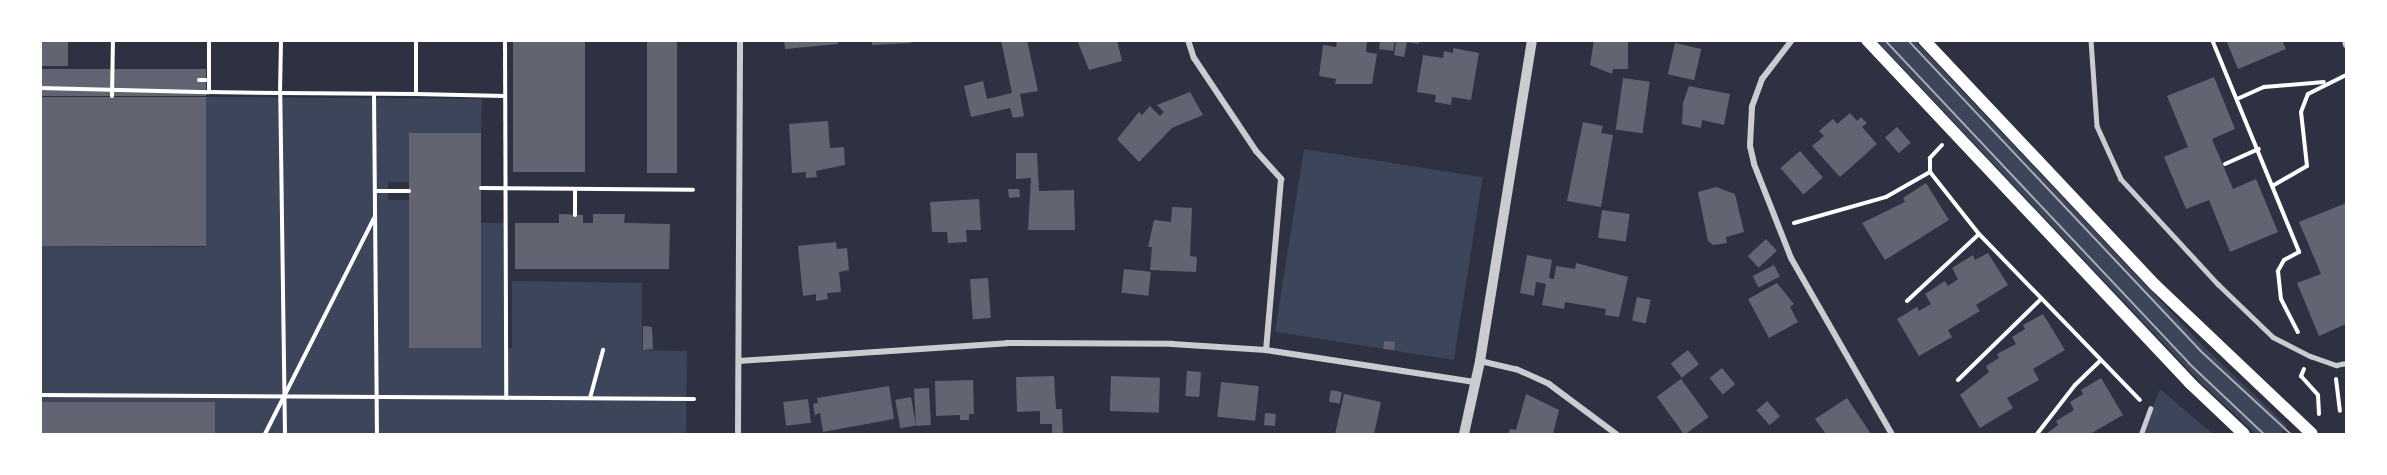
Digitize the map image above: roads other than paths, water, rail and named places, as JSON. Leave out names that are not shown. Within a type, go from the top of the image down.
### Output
[{"type":"main road","points":[[1867,40],[2182,375],[2244,435]]},
{"type":"main road","points":[[1924,40],[2155,285],[2312,435]]},
{"type":"street","points":[[738,435],[740,40]]},
{"type":"street","points":[[1188,40],[1194,58],[1256,151],[1281,179],[1266,350]]},
{"type":"street","points":[[1464,435],[1480,361],[1532,40]]},
{"type":"street","points":[[1792,40],[1762,79],[1749,124],[1754,164],[1791,258],[1892,435]]},
{"type":"street","points":[[2345,40],[2346,45]]},
{"type":"street","points":[[739,361],[1007,343],[1160,343],[1266,350],[1475,382]]},
{"type":"street","points":[[1480,361],[1516,369],[1549,384],[1616,435]]},
{"type":"lane","points":[[2091,40],[2097,126],[2121,179],[2218,284],[2265,329],[2310,356],[2336,365],[2346,363]]},
{"type":"lane","points":[[2141,435],[2150,409]]},
{"type":"tram line","points":[[1885,40],[2189,363],[2264,434]]},
{"type":"tram line","points":[[1908,40],[2201,351],[2291,434]]}]
